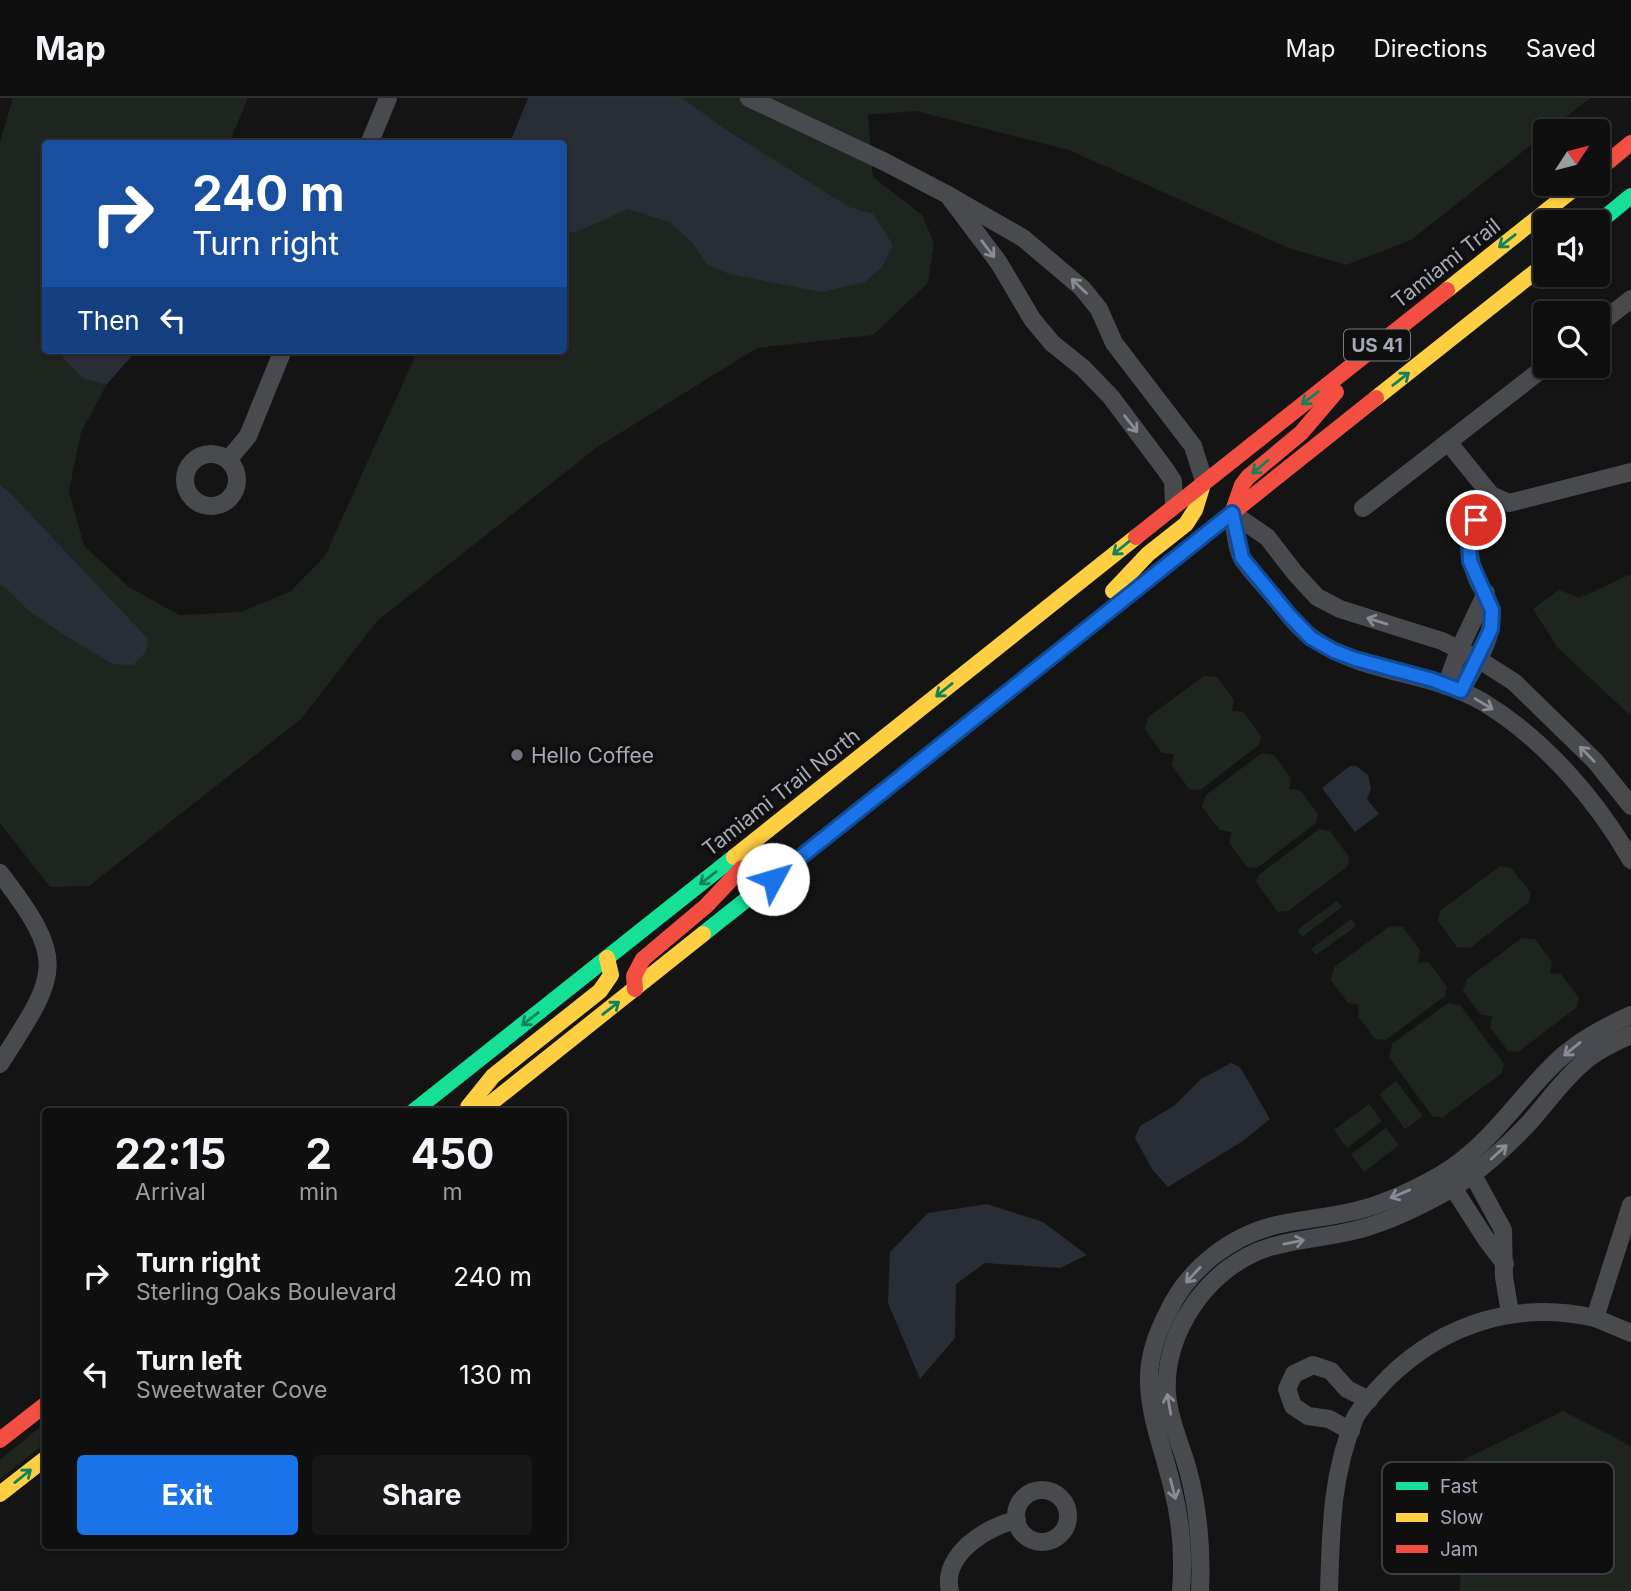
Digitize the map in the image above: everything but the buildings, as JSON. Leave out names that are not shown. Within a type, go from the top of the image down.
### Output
[{"type":"main road","points":[[1610,160],[1631,143]]},
{"type":"main road","name":"Tamiami Trail","points":[[1174,505],[1565,196]]},
{"type":"main road","points":[[1610,213],[1631,196]]},
{"type":"main road","name":"US 41","points":[[485,1108],[1533,274]]},
{"type":"main road","points":[[1232,513],[1242,485],[1248,477],[1301,433],[1374,347]]},
{"type":"main road","points":[[1046,661],[1148,554],[1186,524],[1195,510],[1204,481]]},
{"type":"main road","name":"Tamiami Trail North","points":[[418,1108],[1174,505]]},
{"type":"main road","points":[[635,989],[634,976],[643,959],[706,906],[805,801]]},
{"type":"main road","points":[[467,1108],[494,1076],[600,991],[611,975],[607,958]]},
{"type":"main road","points":[[0,1440],[42,1407]]},
{"type":"main road","points":[[0,1494],[42,1461]]},
{"type":"street","points":[[371,140],[388,98]]},
{"type":"street","points":[[751,99],[885,162],[1023,238],[1082,288],[1099,309],[1114,343],[1193,446],[1204,481]]},
{"type":"street","points":[[948,195],[999,263],[1032,319],[1052,343],[1083,368],[1111,397],[1166,468],[1174,481],[1174,505]]},
{"type":"street","points":[[1610,316],[1631,299]]},
{"type":"street","points":[[228,460],[248,436],[281,354]]},
{"type":"street","points":[[1363,509],[1533,376]]},
{"type":"street","points":[[1448,442],[1491,495],[1509,503],[1631,472]]},
{"type":"street","points":[[1453,688],[1478,659],[1491,629],[1492,610],[1470,561],[1469,537],[1491,495]]},
{"type":"street","points":[[1232,513],[1267,537],[1317,597],[1340,609],[1442,641],[1478,659],[1514,682],[1595,761],[1631,806]]},
{"type":"street","points":[[1232,513],[1242,558],[1311,638],[1355,659],[1453,688],[1503,716],[1555,761],[1612,826],[1631,860]]},
{"type":"street","points":[[1453,688],[1459,650],[1486,593]]},
{"type":"street","points":[[0,873],[27,909],[41,934],[48,953],[48,979],[38,1003],[0,1064]]},
{"type":"street","points":[[1468,1166],[1498,1127],[1571,1048],[1594,1032],[1631,1015]]},
{"type":"street","points":[[1200,1591],[1201,1544],[1198,1514],[1174,1430],[1167,1394],[1168,1367],[1174,1345],[1196,1300],[1214,1281],[1252,1254],[1329,1237],[1402,1215],[1468,1166],[1498,1154],[1586,1060],[1631,1035]]},
{"type":"street","points":[[1468,1166],[1503,1230],[1504,1278],[1510,1313]]},
{"type":"street","points":[[1448,1180],[1505,1264]]},
{"type":"street","points":[[1181,1591],[1183,1560],[1180,1528],[1172,1483],[1154,1426],[1149,1380],[1161,1324],[1179,1290],[1212,1256],[1244,1237],[1281,1224],[1358,1210],[1415,1188],[1448,1180]]},
{"type":"street","points":[[1595,1318],[1631,1205]]},
{"type":"street","points":[[1329,1591],[1335,1481],[1356,1415],[1396,1370],[1434,1343],[1472,1324],[1510,1313],[1560,1311],[1595,1318],[1631,1333]]},
{"type":"street","points":[[1351,1431],[1329,1419],[1308,1416],[1293,1406],[1287,1389],[1294,1374],[1313,1365],[1331,1371],[1347,1389],[1369,1400]]},
{"type":"street","points":[[950,1591],[948,1576],[954,1559],[992,1529],[1017,1520]]},
{"type":"shaded area","points":[[13,98],[248,98],[230,140],[42,140],[42,354],[133,354],[107,384],[81,432],[69,491],[84,546],[129,587],[179,615],[241,612],[291,591],[325,556],[416,354],[567,354],[567,140],[511,140],[528,98],[1590,98],[1563,119],[1533,119],[1533,143],[1411,240],[1346,265],[1286,247],[1069,150],[916,111],[868,115],[873,177],[922,215],[934,243],[928,283],[873,335],[757,348],[596,448],[377,621],[301,719],[89,886],[50,887],[0,823],[0,142]]},
{"type":"shaded area","points":[[528,98],[682,98],[725,129],[849,207],[873,214],[893,245],[882,267],[865,282],[822,292],[729,274],[707,264],[691,241],[669,222],[628,209],[576,232],[567,232],[567,140],[511,140]]},
{"type":"shaded area","points":[[59,354],[133,354],[107,384],[84,379]]},
{"type":"shaded area","points":[[0,485],[148,639],[146,652],[133,665],[113,664],[61,633],[27,609],[0,585]]},
{"type":"shaded area","points":[[1631,574],[1631,716],[1558,648],[1533,609],[1559,590],[1579,598]]},
{"type":"shaded area","points":[[1204,676],[1217,677],[1234,700],[1232,711],[1243,712],[1261,736],[1259,745],[1200,790],[1189,789],[1172,765],[1174,754],[1162,753],[1145,729],[1148,717]]},
{"type":"shaded area","points":[[1262,753],[1274,755],[1291,778],[1289,789],[1300,790],[1318,814],[1316,823],[1257,868],[1247,867],[1229,843],[1231,832],[1220,830],[1202,807],[1206,795]]},
{"type":"shaded area","points":[[1350,766],[1356,766],[1368,775],[1371,789],[1367,799],[1379,814],[1355,832],[1322,788]]},
{"type":"shaded area","points":[[1319,829],[1330,831],[1349,857],[1348,866],[1288,911],[1278,912],[1256,882],[1259,875]]},
{"type":"shaded area","points":[[1500,866],[1511,868],[1531,893],[1529,902],[1470,948],[1457,947],[1438,921],[1440,911]]},
{"type":"shaded area","points":[[1337,901],[1342,907],[1302,937],[1297,930]]},
{"type":"shaded area","points":[[1351,919],[1356,926],[1316,955],[1311,949]]},
{"type":"shaded area","points":[[1390,926],[1403,927],[1420,950],[1418,962],[1429,963],[1447,987],[1445,996],[1386,1040],[1375,1039],[1358,1016],[1359,1005],[1348,1003],[1331,980],[1334,967]]},
{"type":"shaded area","points":[[1522,938],[1535,939],[1552,962],[1550,973],[1561,974],[1579,998],[1577,1007],[1518,1052],[1508,1051],[1490,1027],[1492,1016],[1481,1015],[1463,991],[1467,979]]},
{"type":"shaded area","points":[[1448,1003],[1460,1005],[1504,1064],[1502,1073],[1443,1117],[1433,1117],[1389,1057],[1392,1044]]},
{"type":"shaded area","points":[[1231,1063],[1240,1067],[1270,1119],[1243,1141],[1168,1187],[1152,1169],[1135,1138],[1140,1126],[1174,1106],[1201,1079]]},
{"type":"shaded area","points":[[1396,1081],[1423,1116],[1405,1129],[1379,1094]]},
{"type":"shaded area","points":[[1369,1104],[1382,1121],[1347,1148],[1334,1130]]},
{"type":"shaded area","points":[[1386,1128],[1399,1145],[1364,1172],[1351,1154]]},
{"type":"shaded area","points":[[987,1204],[1043,1222],[1087,1255],[1060,1268],[985,1263],[956,1284],[955,1338],[920,1379],[888,1303],[890,1252],[928,1213]]},
{"type":"shaded area","points":[[1563,1411],[1631,1446],[1631,1591],[1460,1591],[1460,1574],[1614,1574],[1614,1462],[1463,1460]]},
{"type":"shaded area","points":[[42,1425],[42,1445],[0,1479],[0,1460]]},
{"type":"traffic: fast","points":[[1610,213],[1631,196]]},
{"type":"traffic: fast","points":[[703,934],[1168,564]]},
{"type":"traffic: fast","points":[[418,1108],[734,857]]},
{"type":"traffic: slow","points":[[1447,290],[1565,196]]},
{"type":"traffic: slow","points":[[1376,398],[1533,274]]},
{"type":"traffic: slow","points":[[1113,591],[1148,554],[1186,524],[1195,510],[1203,484]]},
{"type":"traffic: slow","points":[[734,857],[1136,537]]},
{"type":"traffic: slow","points":[[485,1108],[703,934]]},
{"type":"traffic: slow","points":[[468,1107],[493,1076],[600,991],[611,975],[607,958]]},
{"type":"traffic: slow","points":[[0,1494],[42,1461]]},
{"type":"traffic: jam","points":[[1610,160],[1631,143]]},
{"type":"traffic: jam","points":[[1136,537],[1447,290]]},
{"type":"traffic: jam","points":[[1234,508],[1242,485],[1248,477],[1301,433],[1336,392]]},
{"type":"traffic: jam","points":[[1168,564],[1376,398]]},
{"type":"traffic: jam","points":[[635,989],[634,976],[643,959],[706,906],[742,868]]},
{"type":"traffic: jam","points":[[0,1440],[42,1407]]},
{"type":"place","name":"Hello Coffee","points":[[517,755]]},
{"type":"route","points":[[773,879],[1232,513],[1242,558],[1311,638],[1334,651],[1366,663],[1433,680],[1461,691],[1491,629],[1492,610],[1470,561],[1469,537],[1476,520]]}]
